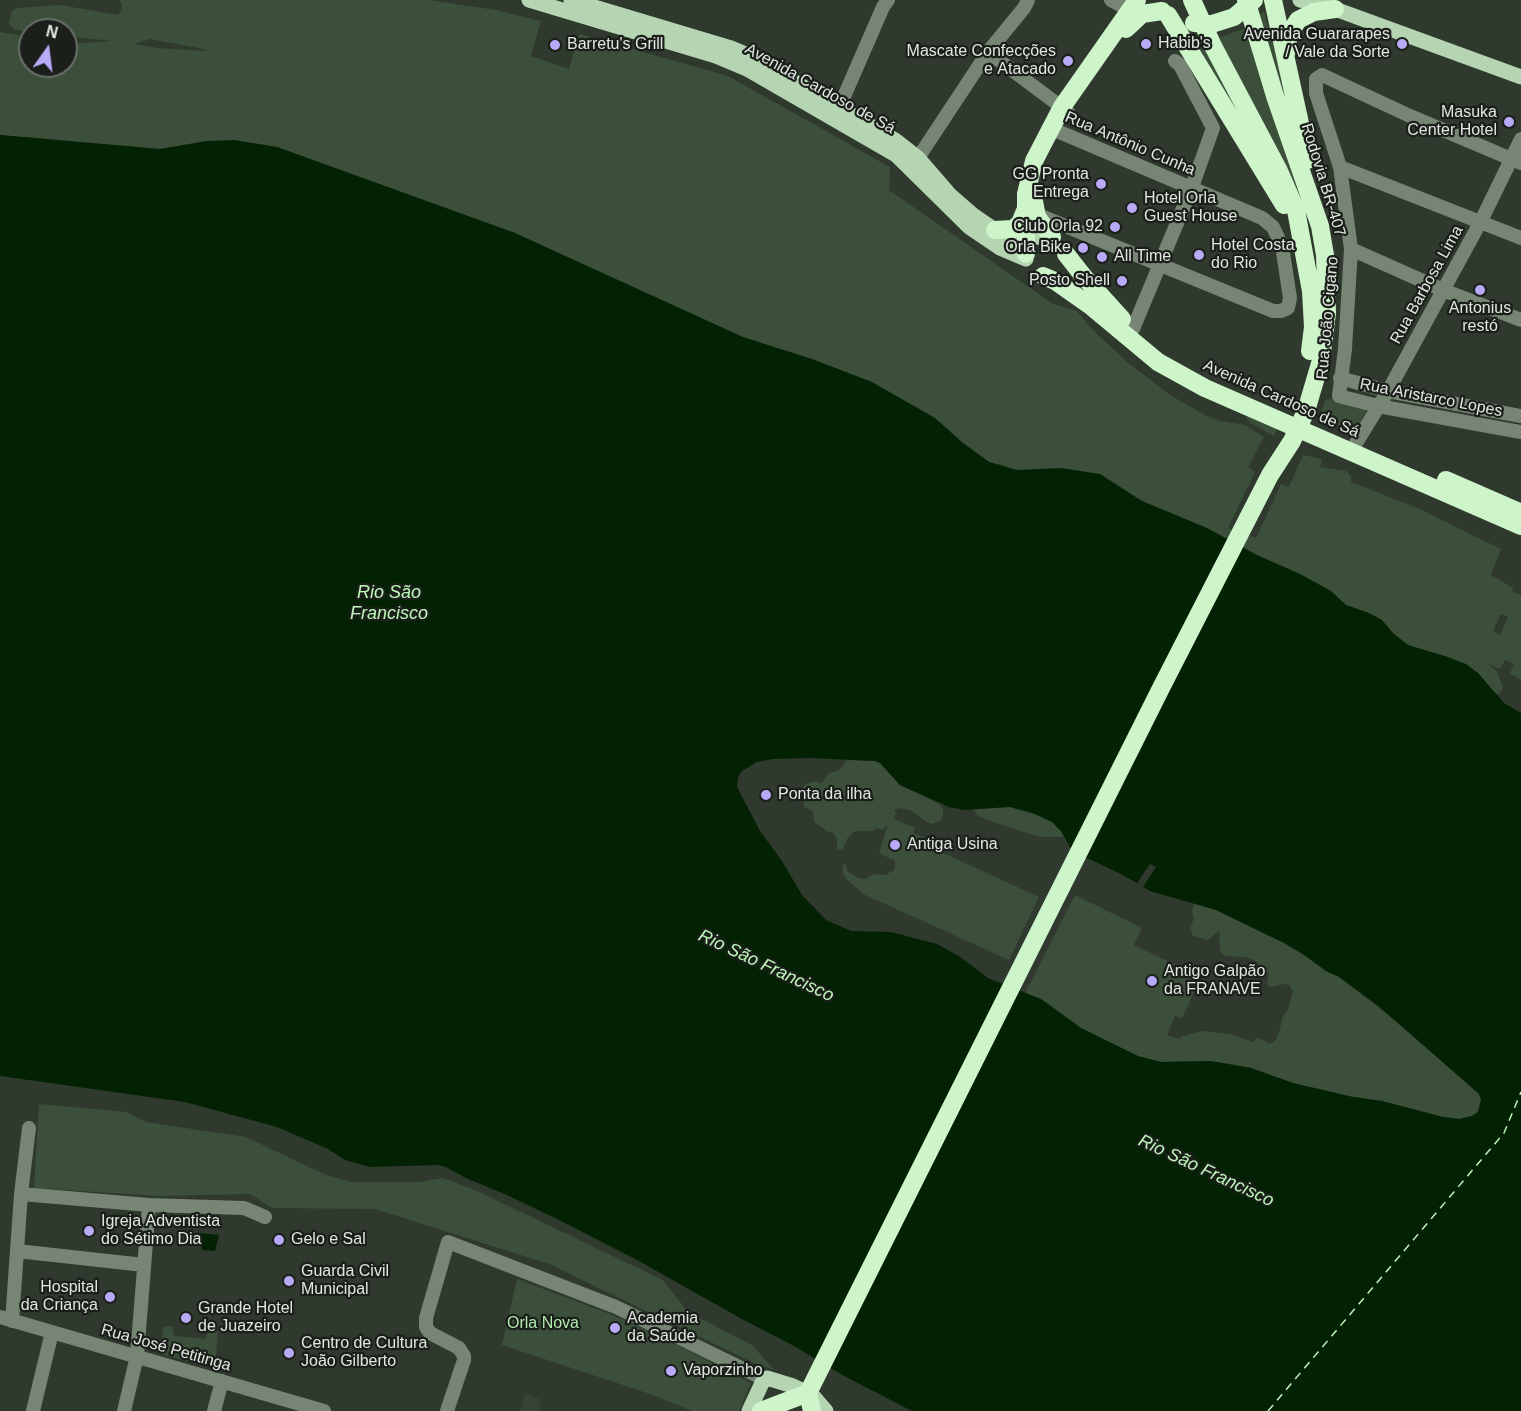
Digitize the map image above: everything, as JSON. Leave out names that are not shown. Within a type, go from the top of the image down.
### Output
[{"type":"highway","points":[[761,1411],[811,1398],[877,1256],[892,1248],[931,1166],[933,1146],[1160,690],[1270,475],[1274,453],[1300,409],[1313,327],[1305,247],[1296,210],[1279,171],[1213,46],[1192,0]]},
{"type":"highway","points":[[1273,0],[1306,154],[1319,202],[1320,226]]},
{"type":"highway","points":[[1065,109],[1128,27],[1142,14],[1160,9],[1189,23],[1212,24],[1233,17],[1253,1]]},
{"type":"highway","name":"Rodovia BR-407","points":[[1253,1],[1256,36],[1320,226],[1326,264],[1327,313],[1321,360],[1300,409]]},
{"type":"highway","points":[[1034,245],[1029,178],[1034,161],[1065,109],[1134,5]]},
{"type":"highway","points":[[1160,9],[1289,214],[1305,247]]},
{"type":"highway","points":[[1286,61],[1288,36],[1298,20],[1314,12],[1335,9]]},
{"type":"highway","points":[[1030,212],[1038,220],[1034,245],[1032,270],[1043,276],[1060,271],[1066,260],[1061,243],[1034,245]]},
{"type":"highway","points":[[995,230],[1013,229],[1030,212]]},
{"type":"highway","name":"Avenida Cardoso de Sá","points":[[1066,254],[1110,307],[1165,354],[1208,378],[1521,513]]},
{"type":"highway","name":"Avenida Cardoso de Sá","points":[[1043,276],[1096,310],[1158,362],[1205,388],[1521,526]]},
{"type":"main road","name":"Avenida Cardoso de Sá","points":[[529,0],[716,56],[747,69],[896,154],[969,227],[1000,248],[1034,245]]},
{"type":"main road","name":"Avenida Cardoso de Sá","points":[[571,0],[739,51],[895,140],[918,158],[950,195],[973,215],[995,230],[1034,245]]},
{"type":"main road","points":[[1300,0],[1335,9],[1521,77]]},
{"type":"main road","points":[[749,1411],[763,1381],[772,1378],[811,1398],[826,1411]]},
{"type":"street","points":[[839,108],[888,0]]},
{"type":"street","points":[[918,158],[988,52],[1028,0]]},
{"type":"street","points":[[1111,0],[1134,5]]},
{"type":"street","points":[[1318,0],[1335,9]]},
{"type":"street","points":[[988,52],[1065,109]]},
{"type":"street","points":[[1133,329],[1161,266],[1213,128],[1179,63],[1174,62]]},
{"type":"street","name":"Rua João Cigano","points":[[1338,392],[1345,349],[1351,249],[1340,167],[1316,93],[1316,79],[1322,75],[1410,116],[1517,161]]},
{"type":"street","name":"Rua Antônio Cunha","points":[[1054,130],[1262,218],[1273,227],[1282,246],[1290,298],[1287,309],[1273,311],[1161,266]]},
{"type":"street","name":"Rua Barbosa Lima","points":[[1356,443],[1388,391],[1481,221],[1517,161],[1521,139]]},
{"type":"street","points":[[1340,167],[1521,238]]},
{"type":"street","points":[[1030,212],[1161,266]]},
{"type":"street","points":[[1351,249],[1443,290],[1521,320]]},
{"type":"street","name":"Rua Aristarco Lopes","points":[[1340,378],[1388,391],[1521,417]]},
{"type":"street","name":"Rua Aristarco Lopes","points":[[1338,392],[1341,397],[1378,406],[1521,432]]},
{"type":"street","points":[[6,1319],[17,1251],[29,1128]]},
{"type":"street","points":[[21,1194],[149,1205],[244,1208],[265,1217]]},
{"type":"street","points":[[124,1411],[137,1356],[149,1205]]},
{"type":"street","points":[[447,1411],[464,1356],[459,1348],[430,1333],[426,1327],[426,1318],[448,1242],[616,1307],[763,1381]]},
{"type":"street","points":[[17,1251],[144,1265]]},
{"type":"street","name":"Rua José Petitinga","points":[[6,1319],[324,1411]]},
{"type":"street","points":[[33,1411],[52,1332]]},
{"type":"street","points":[[214,1411],[222,1381]]},
{"type":"shaded area","points":[[525,1393],[541,1400],[538,1411],[520,1411]]},
{"type":"green space","points":[[119,0],[428,0],[496,10],[541,21],[531,56],[569,69],[579,34],[728,76],[890,167],[889,190],[1053,304],[1077,311],[1091,328],[1126,361],[1170,395],[1205,415],[1220,421],[1245,425],[1264,437],[1248,467],[1255,472],[1228,528],[1256,538],[1281,484],[1289,487],[1303,455],[1322,459],[1320,467],[1346,471],[1351,476],[1351,482],[1420,509],[1501,549],[1491,575],[1521,595],[1521,680],[1510,673],[1514,664],[1505,660],[1500,669],[1487,663],[1496,670],[1503,687],[1500,693],[1492,697],[1002,465],[989,462],[963,443],[515,233],[277,147],[207,141],[160,149],[0,135],[0,32],[18,35],[18,78],[78,78],[78,43],[112,41],[78,37],[78,18],[18,18],[18,30],[14,29],[9,24],[12,11],[17,8],[60,5],[118,15],[122,10]],"holes":[[[150,39],[205,51],[158,48],[134,44]],[[1501,614],[1508,617],[1500,635],[1493,631]]]},
{"type":"green space","points":[[1264,11],[1316,205],[1298,228],[1186,38],[1221,37],[1243,29]]},
{"type":"green space","points":[[1337,398],[1369,406],[1354,433],[1319,418],[1325,400]]},
{"type":"green space","points":[[1247,416],[1277,429],[1274,436],[1250,423]]},
{"type":"green space","points":[[847,760],[880,763],[900,785],[939,804],[943,809],[943,815],[940,821],[932,824],[912,811],[900,808],[894,810],[896,814],[894,819],[915,828],[913,833],[928,839],[926,845],[1039,897],[1009,960],[863,894],[846,879],[843,873],[843,863],[847,866],[849,873],[866,879],[874,874],[885,875],[895,867],[895,861],[879,853],[888,825],[881,830],[877,828],[873,831],[855,831],[847,839],[843,849],[837,849],[834,833],[828,832],[814,822],[813,811],[804,807],[802,788],[807,783],[815,781],[821,783],[829,773],[838,771]]},
{"type":"green space","points":[[995,806],[1010,807],[1035,814],[1052,822],[1064,837],[1041,837],[1030,834],[987,820],[977,815],[973,809]]},
{"type":"green space","points":[[1075,895],[1142,928],[1134,945],[1201,977],[1182,1018],[1175,1016],[1167,1035],[1179,1039],[1202,1031],[1230,1034],[1253,1042],[1256,1038],[1262,1039],[1270,1044],[1278,1036],[1293,991],[1289,985],[1284,984],[1269,987],[1267,982],[1269,974],[1255,961],[1246,957],[1225,956],[1220,952],[1219,931],[1208,940],[1193,936],[1190,927],[1194,919],[1192,911],[1195,902],[1284,943],[1339,977],[1386,1013],[1479,1094],[1481,1100],[1478,1112],[1459,1119],[1443,1117],[1382,1101],[1353,1097],[1293,1083],[1251,1068],[1194,1061],[1161,1062],[1137,1056],[1081,1028],[1041,999],[1025,993]]},
{"type":"green space","points":[[39,1104],[126,1112],[146,1122],[246,1137],[326,1175],[351,1182],[419,1182],[443,1178],[475,1190],[663,1280],[688,1312],[752,1345],[774,1370],[752,1362],[549,1264],[375,1209],[272,1208],[250,1194],[159,1196],[34,1188]]},
{"type":"green space","name":"Orla Nova","points":[[517,1279],[653,1333],[751,1383],[739,1411],[692,1411],[650,1394],[502,1345]]},
{"type":"green space","points":[[172,1326],[174,1336],[205,1339],[209,1331],[218,1332],[215,1368],[161,1354],[163,1327]]},
{"type":"water","name":"Rio São Francisco","points":[[0,135],[160,149],[207,141],[234,140],[277,147],[515,233],[743,337],[812,359],[872,382],[935,418],[989,462],[1017,470],[1061,468],[1100,474],[1142,501],[1207,528],[1331,591],[1346,605],[1382,620],[1408,645],[1466,664],[1478,673],[1504,703],[1521,713],[1521,1411],[912,1411],[846,1377],[639,1261],[446,1167],[438,1165],[370,1167],[345,1160],[328,1149],[277,1127],[185,1102],[0,1076]],"holes":[[[773,759],[875,761],[880,763],[900,785],[949,807],[964,810],[1010,807],[1035,814],[1052,822],[1061,831],[1070,847],[1083,856],[1150,891],[1216,910],[1284,943],[1339,977],[1377,1005],[1429,1050],[1479,1094],[1481,1100],[1478,1112],[1459,1119],[1443,1117],[1382,1101],[1353,1097],[1293,1083],[1251,1068],[1211,1061],[1161,1062],[1138,1056],[1081,1028],[1041,999],[988,978],[959,956],[937,944],[891,932],[851,931],[826,920],[802,895],[782,861],[760,831],[737,787],[738,777],[742,771],[757,762]]]},
{"type":"water","points":[[200,1233],[219,1235],[215,1251],[202,1250]]},
{"type":"pier","points":[[1150,864],[1156,867],[1143,887],[1137,883]]},
{"type":"ferry route","points":[[1268,1411],[1504,1133],[1521,1092]]},
{"type":"place","name":"Habib's","points":[[1146,44]]},
{"type":"place","name":"Avenida Guararapes / Vale da Sorte","points":[[1402,44]]},
{"type":"place","name":"Barretu's Grill","points":[[555,45]]},
{"type":"place","name":"Mascate Confecções e Atacado","points":[[1068,61]]},
{"type":"place","name":"Masuka Center Hotel","points":[[1509,122]]},
{"type":"place","name":"GG Pronta Entrega","points":[[1101,184]]},
{"type":"place","name":"Hotel Orla Guest House","points":[[1132,208]]},
{"type":"place","name":"Club Orla 92","points":[[1115,227]]},
{"type":"place","name":"Orla Bike","points":[[1083,248]]},
{"type":"place","name":"Hotel Costa do Rio","points":[[1199,255]]},
{"type":"place","name":"All Time","points":[[1102,257]]},
{"type":"place","name":"Posto Shell","points":[[1122,281]]},
{"type":"place","name":"Antonius restó","points":[[1480,290]]},
{"type":"place","name":"Ponta da ilha","points":[[766,795]]},
{"type":"place","name":"Antiga Usina","points":[[895,845]]},
{"type":"place","name":"Antigo Galpão da FRANAVE","points":[[1152,981]]},
{"type":"place","name":"Igreja Adventista do Sétimo Dia","points":[[89,1231]]},
{"type":"place","name":"Gelo e Sal","points":[[279,1240]]},
{"type":"place","name":"Guarda Civil Municipal","points":[[289,1281]]},
{"type":"place","name":"Hospital da Criança","points":[[110,1297]]},
{"type":"place","name":"Grande Hotel de Juazeiro","points":[[186,1318]]},
{"type":"place","name":"Academia da Saúde","points":[[615,1328]]},
{"type":"place","name":"Centro de Cultura João Gilberto","points":[[289,1353]]},
{"type":"place","name":"Vaporzinho","points":[[671,1371]]}]
